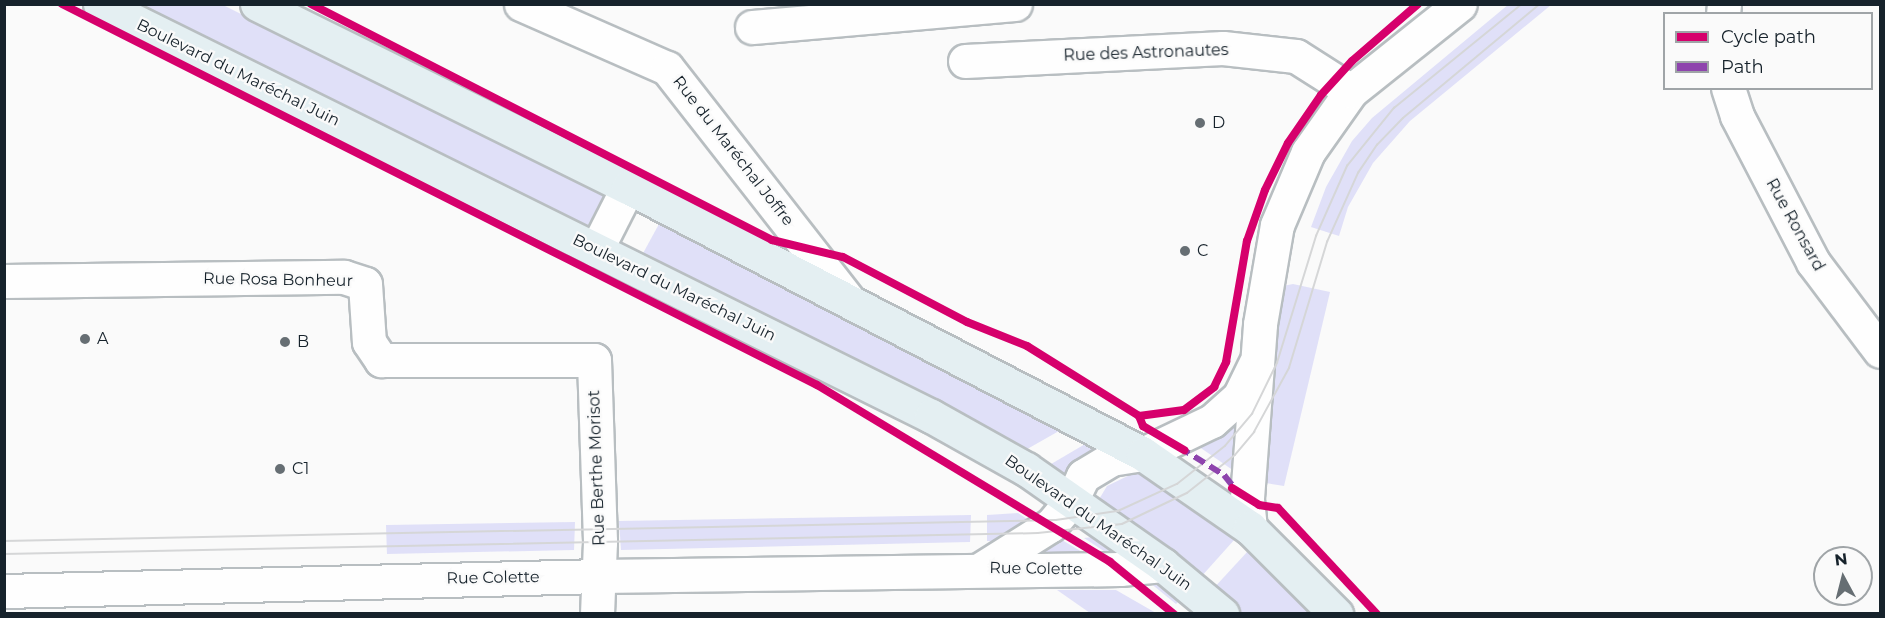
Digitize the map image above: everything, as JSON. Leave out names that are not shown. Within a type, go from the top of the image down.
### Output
[{"type":"main road","name":"Boulevard du Maréchal Juin","points":[[100,4],[932,416],[1026,469],[1163,565],[1222,614]]},
{"type":"main road","points":[[257,4],[628,187],[1143,454],[1250,528],[1336,614]]},
{"type":"street","name":"Rue du Maréchal Joffre","points":[[521,4],[558,13],[667,68],[848,300]]},
{"type":"street","points":[[752,27],[1015,4]]},
{"type":"street","points":[[1250,528],[1247,498],[1257,359],[1277,225],[1308,152],[1351,92],[1460,4]]},
{"type":"street","name":"Rue des Astronautes","points":[[965,61],[1223,48],[1296,56],[1351,92]]},
{"type":"street","name":"Rue Ronsard","points":[[1729,90],[1737,116],[1814,262],[1881,351]]},
{"type":"street","points":[[596,250],[628,187]]},
{"type":"street","name":"Rue Rosa Bonheur","points":[[4,281],[344,277],[365,284],[369,342],[381,360],[594,360]]},
{"type":"street","name":"Rue Colette","points":[[981,569],[1051,525],[1071,501],[1083,476],[1111,459],[1143,454],[1212,422],[1239,397],[1257,359]]},
{"type":"street","name":"Rue Berthe Morisot","points":[[594,360],[600,576],[597,614]]},
{"type":"street","name":"Rue Colette","points":[[4,591],[600,576],[981,569],[1120,569],[1163,565]]},
{"type":"shaded area","points":[[1509,4],[1551,5],[1410,121],[1373,163],[1348,207],[1339,236],[1311,227],[1326,187],[1352,141],[1372,118]]},
{"type":"shaded area","points":[[133,5],[223,5],[609,198],[592,233]]},
{"type":"shaded area","points":[[659,224],[1066,427],[1022,452],[641,257]]},
{"type":"shaded area","points":[[1293,284],[1330,292],[1284,486],[1259,482],[1269,364],[1283,286]]},
{"type":"shaded area","points":[[1246,400],[1237,473],[1195,444]]},
{"type":"shaded area","points":[[1092,440],[1106,451],[1059,476],[1046,467]]},
{"type":"shaded area","points":[[1136,472],[1145,473],[1192,504],[1235,539],[1200,578],[1098,501],[1107,486]]},
{"type":"shaded area","points":[[1018,513],[1030,521],[999,541],[987,541],[987,515]]},
{"type":"shaded area","points":[[971,515],[970,542],[621,550],[619,521]]},
{"type":"shaded area","points":[[575,522],[574,550],[387,554],[386,525]]},
{"type":"shaded area","points":[[1093,537],[1121,556],[1119,561],[1084,538]]},
{"type":"shaded area","points":[[1049,539],[1062,540],[1099,562],[1016,558]]},
{"type":"shaded area","points":[[1248,551],[1301,592],[1318,613],[1240,613],[1212,590]]},
{"type":"shaded area","points":[[1144,578],[1160,583],[1181,599],[1176,604]]},
{"type":"shaded area","points":[[1057,590],[1116,590],[1156,613],[1090,613]]},
{"type":"tram line","points":[[4,541],[1056,520],[1118,511],[1177,484],[1225,446],[1252,414],[1277,363],[1316,236],[1347,166],[1394,108],[1522,4]]},
{"type":"tram line","points":[[4,554],[1038,533],[1122,524],[1187,493],[1235,455],[1254,432],[1289,368],[1327,242],[1358,173],[1377,145],[1403,118],[1540,4]]},
{"type":"marked path","points":[[1179,447],[1224,475],[1236,490]]},
{"type":"cycle path","points":[[62,4],[817,385],[1110,562],[1174,614]]},
{"type":"cycle path","points":[[311,4],[772,240],[843,257],[967,322],[1027,346],[1139,416],[1143,426],[1184,450]]},
{"type":"cycle path","points":[[1139,416],[1184,410],[1214,387],[1226,362],[1247,241],[1265,190],[1288,143],[1321,95],[1352,61],[1418,4]]},
{"type":"cycle path","points":[[1232,488],[1259,505],[1278,508],[1377,614]]},
{"type":"place","name":"D","points":[[1200,123]]},
{"type":"place","name":"C","points":[[1185,251]]},
{"type":"place","name":"A","points":[[85,339]]},
{"type":"place","name":"B","points":[[285,342]]},
{"type":"place","name":"C1","points":[[280,469]]}]
